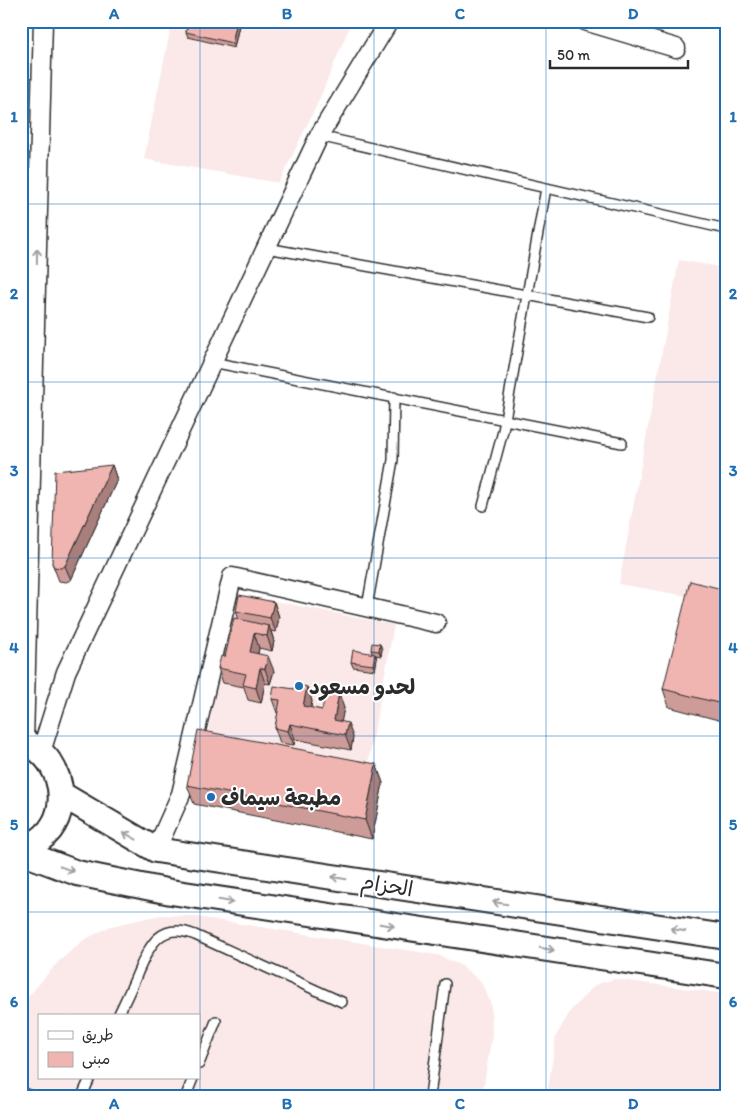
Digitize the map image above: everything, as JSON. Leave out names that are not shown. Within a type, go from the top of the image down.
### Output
[{"type":"main road","points":[[21,851],[36,843],[50,830],[59,813],[61,794],[56,771],[29,744]]},
{"type":"main road","name":"الحزام","points":[[61,794],[156,850],[726,937]]},
{"type":"main road","points":[[21,851],[78,873],[171,892],[726,976]]},
{"type":"street","points":[[29,744],[33,410],[43,21]]},
{"type":"street","points":[[29,744],[66,672],[319,136],[389,21]]},
{"type":"street","points":[[584,21],[676,48]]},
{"type":"street","points":[[156,850],[181,794],[232,578],[436,622]]},
{"type":"lane","points":[[319,136],[726,229]]},
{"type":"lane","points":[[483,506],[506,419],[546,188]]},
{"type":"lane","points":[[267,248],[648,317]]},
{"type":"lane","points":[[212,362],[622,443]]},
{"type":"lane","points":[[367,607],[393,460],[394,397]]},
{"type":"lane","points":[[119,1014],[151,944],[167,933],[176,931],[195,935],[342,1002]]},
{"type":"lane","points":[[430,1096],[445,984]]},
{"type":"lane","points":[[200,1061],[216,1021]]},
{"type":"lane","points":[[82,1096],[89,1080]]},
{"type":"lane","points":[[186,1096],[192,1080]]},
{"type":"lane","points":[[21,1092],[31,1096]]},
{"type":"shaded area","points":[[172,21],[352,21],[319,100],[279,183],[144,159]]},
{"type":"shaded area","points":[[679,260],[726,268],[726,603],[619,584]]},
{"type":"shaded area","name":"لحدو مسعود","points":[[234,593],[394,625],[365,780],[205,748]]},
{"type":"shaded area","points":[[160,915],[190,916],[438,955],[462,966],[481,982],[491,1004],[492,1035],[482,1096],[21,1096],[21,1005],[58,962],[84,940],[111,926]]},
{"type":"shaded area","points":[[614,979],[726,994],[726,1096],[547,1096],[556,1036],[571,1010],[595,985]]},
{"type":"building","points":[[189,21],[237,21],[232,43],[186,32]]},
{"type":"building","points":[[112,465],[65,566],[61,568],[54,567],[52,563],[55,471]]},
{"type":"building","points":[[690,581],[726,590],[726,705],[663,689]]},
{"type":"building","points":[[239,595],[274,602],[270,618],[236,611]]},
{"type":"building","points":[[234,618],[269,626],[267,636],[254,633],[250,652],[268,656],[265,669],[260,668],[256,688],[243,685],[246,674],[218,668],[221,656],[225,657]]},
{"type":"building","points":[[372,643],[380,644],[379,651],[371,650]]},
{"type":"building","points":[[353,650],[375,654],[373,665],[351,662]]},
{"type":"building","points":[[295,684],[307,687],[303,706],[322,710],[326,691],[339,693],[334,720],[348,723],[345,735],[290,724],[288,731],[275,728],[280,700],[272,699],[274,686],[294,689]]},
{"type":"building","points":[[198,730],[376,764],[365,820],[187,785]]},
{"type":"place","name":"لحدو مسعود","points":[[299,686]]},
{"type":"place","name":"مطبعة سيماف","points":[[211,797]]}]
